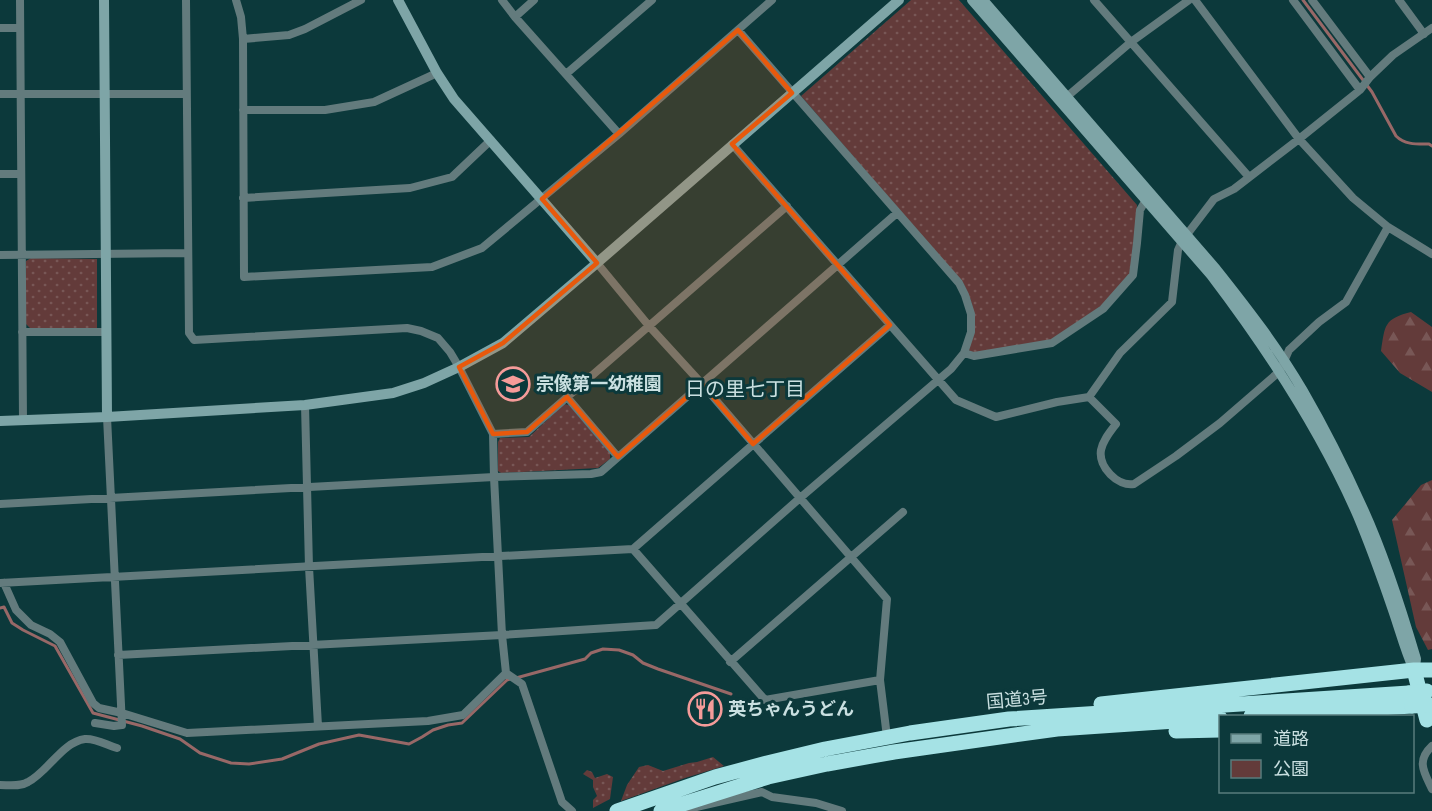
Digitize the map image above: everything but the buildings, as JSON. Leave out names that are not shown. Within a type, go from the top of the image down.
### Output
[{"type":"highway","points":[[1414,670],[1428,708]]},
{"type":"highway","points":[[1056,723],[1107,702],[1432,670]]},
{"type":"highway","name":"国道3号","points":[[1269,715],[1411,699]]},
{"type":"highway","name":"国道3号","points":[[661,811],[768,777],[827,764],[1056,723],[1411,699],[1428,708]]},
{"type":"highway","name":"国道3号","points":[[617,811],[715,777],[825,749],[887,737],[1009,719],[1056,723],[1219,718]]},
{"type":"highway","points":[[1056,723],[1138,732],[1219,730]]},
{"type":"street","points":[[20,0],[23,420]]},
{"type":"street","points":[[95,723],[122,725],[107,417],[104,0]]},
{"type":"street","points":[[186,0],[189,333],[194,340],[407,328],[438,338],[450,352],[493,434],[502,635],[506,673],[522,684],[562,802],[572,811]]},
{"type":"street","points":[[236,0],[241,17],[243,39],[244,277],[432,267],[482,248],[619,134],[771,0]]},
{"type":"street","points":[[243,39],[289,35],[361,0]]},
{"type":"street","points":[[398,0],[437,74],[454,99],[887,599],[880,680],[887,737],[894,752]]},
{"type":"street","points":[[502,0],[619,134]]},
{"type":"street","points":[[515,17],[534,0]]},
{"type":"street","points":[[567,74],[652,0]]},
{"type":"street","points":[[0,421],[304,405],[393,393],[424,383],[459,367],[502,343],[899,0]]},
{"type":"street","points":[[972,0],[1064,100],[1185,238],[1282,367],[1358,516],[1414,670]]},
{"type":"street","points":[[983,0],[1146,200],[1185,238]]},
{"type":"street","points":[[1094,0],[1249,177]]},
{"type":"street","points":[[1064,100],[1131,42],[1189,0]]},
{"type":"street","points":[[1195,0],[1299,139],[1353,198],[1388,227],[1432,254]]},
{"type":"street","points":[[1293,0],[1360,90]]},
{"type":"street","points":[[1312,0],[1370,77]]},
{"type":"street","points":[[1399,0],[1424,34]]},
{"type":"street","points":[[0,28],[20,28]]},
{"type":"street","points":[[732,144],[956,400],[996,417],[1057,402],[1089,397],[1120,354],[1172,302],[1178,250],[1214,199],[1233,189],[1299,139],[1360,90],[1370,77],[1394,55],[1432,28]]},
{"type":"street","points":[[118,655],[656,625],[951,369],[964,353],[971,332],[971,315],[965,295],[958,283],[738,30]]},
{"type":"street","points":[[243,110],[325,110],[374,102],[437,74]]},
{"type":"street","points":[[0,94],[186,94]]},
{"type":"street","points":[[243,198],[410,188],[452,177],[491,140]]},
{"type":"street","points":[[0,174],[21,174]]},
{"type":"street","points":[[964,353],[974,356],[1052,343],[1103,309],[1133,276],[1140,210],[1146,200]]},
{"type":"street","points":[[493,434],[527,432],[788,206]]},
{"type":"street","points":[[0,504],[601,472],[897,213]]},
{"type":"street","points":[[1089,397],[1116,424],[1100,453],[1104,465],[1120,482],[1128,486],[1134,484],[1220,423],[1282,367],[1289,350],[1319,322],[1346,302],[1388,227]]},
{"type":"street","points":[[0,255],[188,254]]},
{"type":"street","points":[[506,673],[463,715],[453,718],[187,733],[99,708],[93,703],[60,642],[50,634],[31,625],[16,610],[2,583],[633,549],[890,325]]},
{"type":"street","points":[[22,332],[106,332]]},
{"type":"street","points":[[567,397],[618,457]]},
{"type":"street","points":[[304,405],[309,567],[318,726]]},
{"type":"street","points":[[730,662],[903,512]]},
{"type":"street","points":[[633,549],[765,700],[880,680]]},
{"type":"street","points":[[0,785],[27,783],[39,775],[74,742],[85,739],[94,740],[117,748]]},
{"type":"street","points":[[1432,746],[1425,754],[1422,766],[1432,789]]},
{"type":"street","points":[[682,811],[762,792],[772,797],[816,803],[843,811]]},
{"type":"highlighted area","points":[[738,30],[792,93],[732,144],[890,325],[753,444],[702,384],[618,457],[567,397],[527,432],[493,434],[459,367],[503,343],[597,263],[542,199]]},
{"type":"green space","points":[[911,0],[959,0],[1137,205],[1130,274],[1103,305],[1051,340],[972,354],[969,350],[974,316],[971,301],[963,283],[801,96]]},
{"type":"green space","points":[[31,258],[97,259],[97,328],[30,328],[26,324],[26,261]]},
{"type":"green space","points":[[1411,312],[1432,327],[1432,392],[1400,373],[1381,351],[1387,324],[1395,317]]},
{"type":"green space","points":[[564,404],[569,405],[610,453],[610,459],[598,468],[501,473],[498,471],[500,438],[529,437]]},
{"type":"green space","points":[[1432,480],[1432,649],[1428,650],[1416,627],[1392,520],[1421,485]]},
{"type":"green space","points":[[713,757],[724,766],[621,801],[627,785],[639,767],[648,765],[663,771]]},
{"type":"green space","points":[[587,770],[592,772],[595,778],[607,774],[613,777],[610,799],[593,808],[593,800],[597,796],[593,780],[583,774]]},
{"type":"waterway","points":[[1303,0],[1372,92],[1396,136],[1407,142],[1432,146]]},
{"type":"waterway","points":[[0,608],[4,607],[12,623],[55,646],[93,713],[180,739],[200,753],[231,763],[249,764],[282,759],[319,744],[359,735],[409,744],[433,730],[462,723],[510,679]]},
{"type":"waterway","points":[[516,678],[585,659],[591,653],[603,649],[619,650],[658,669],[731,694]]},
{"type":"place","name":"宗像第一幼稚園","points":[[513,384]]},
{"type":"place","name":"英ちゃんうどん","points":[[705,709]]},
{"type":"district","name":"日の里七丁目","points":[[745,390]]}]
